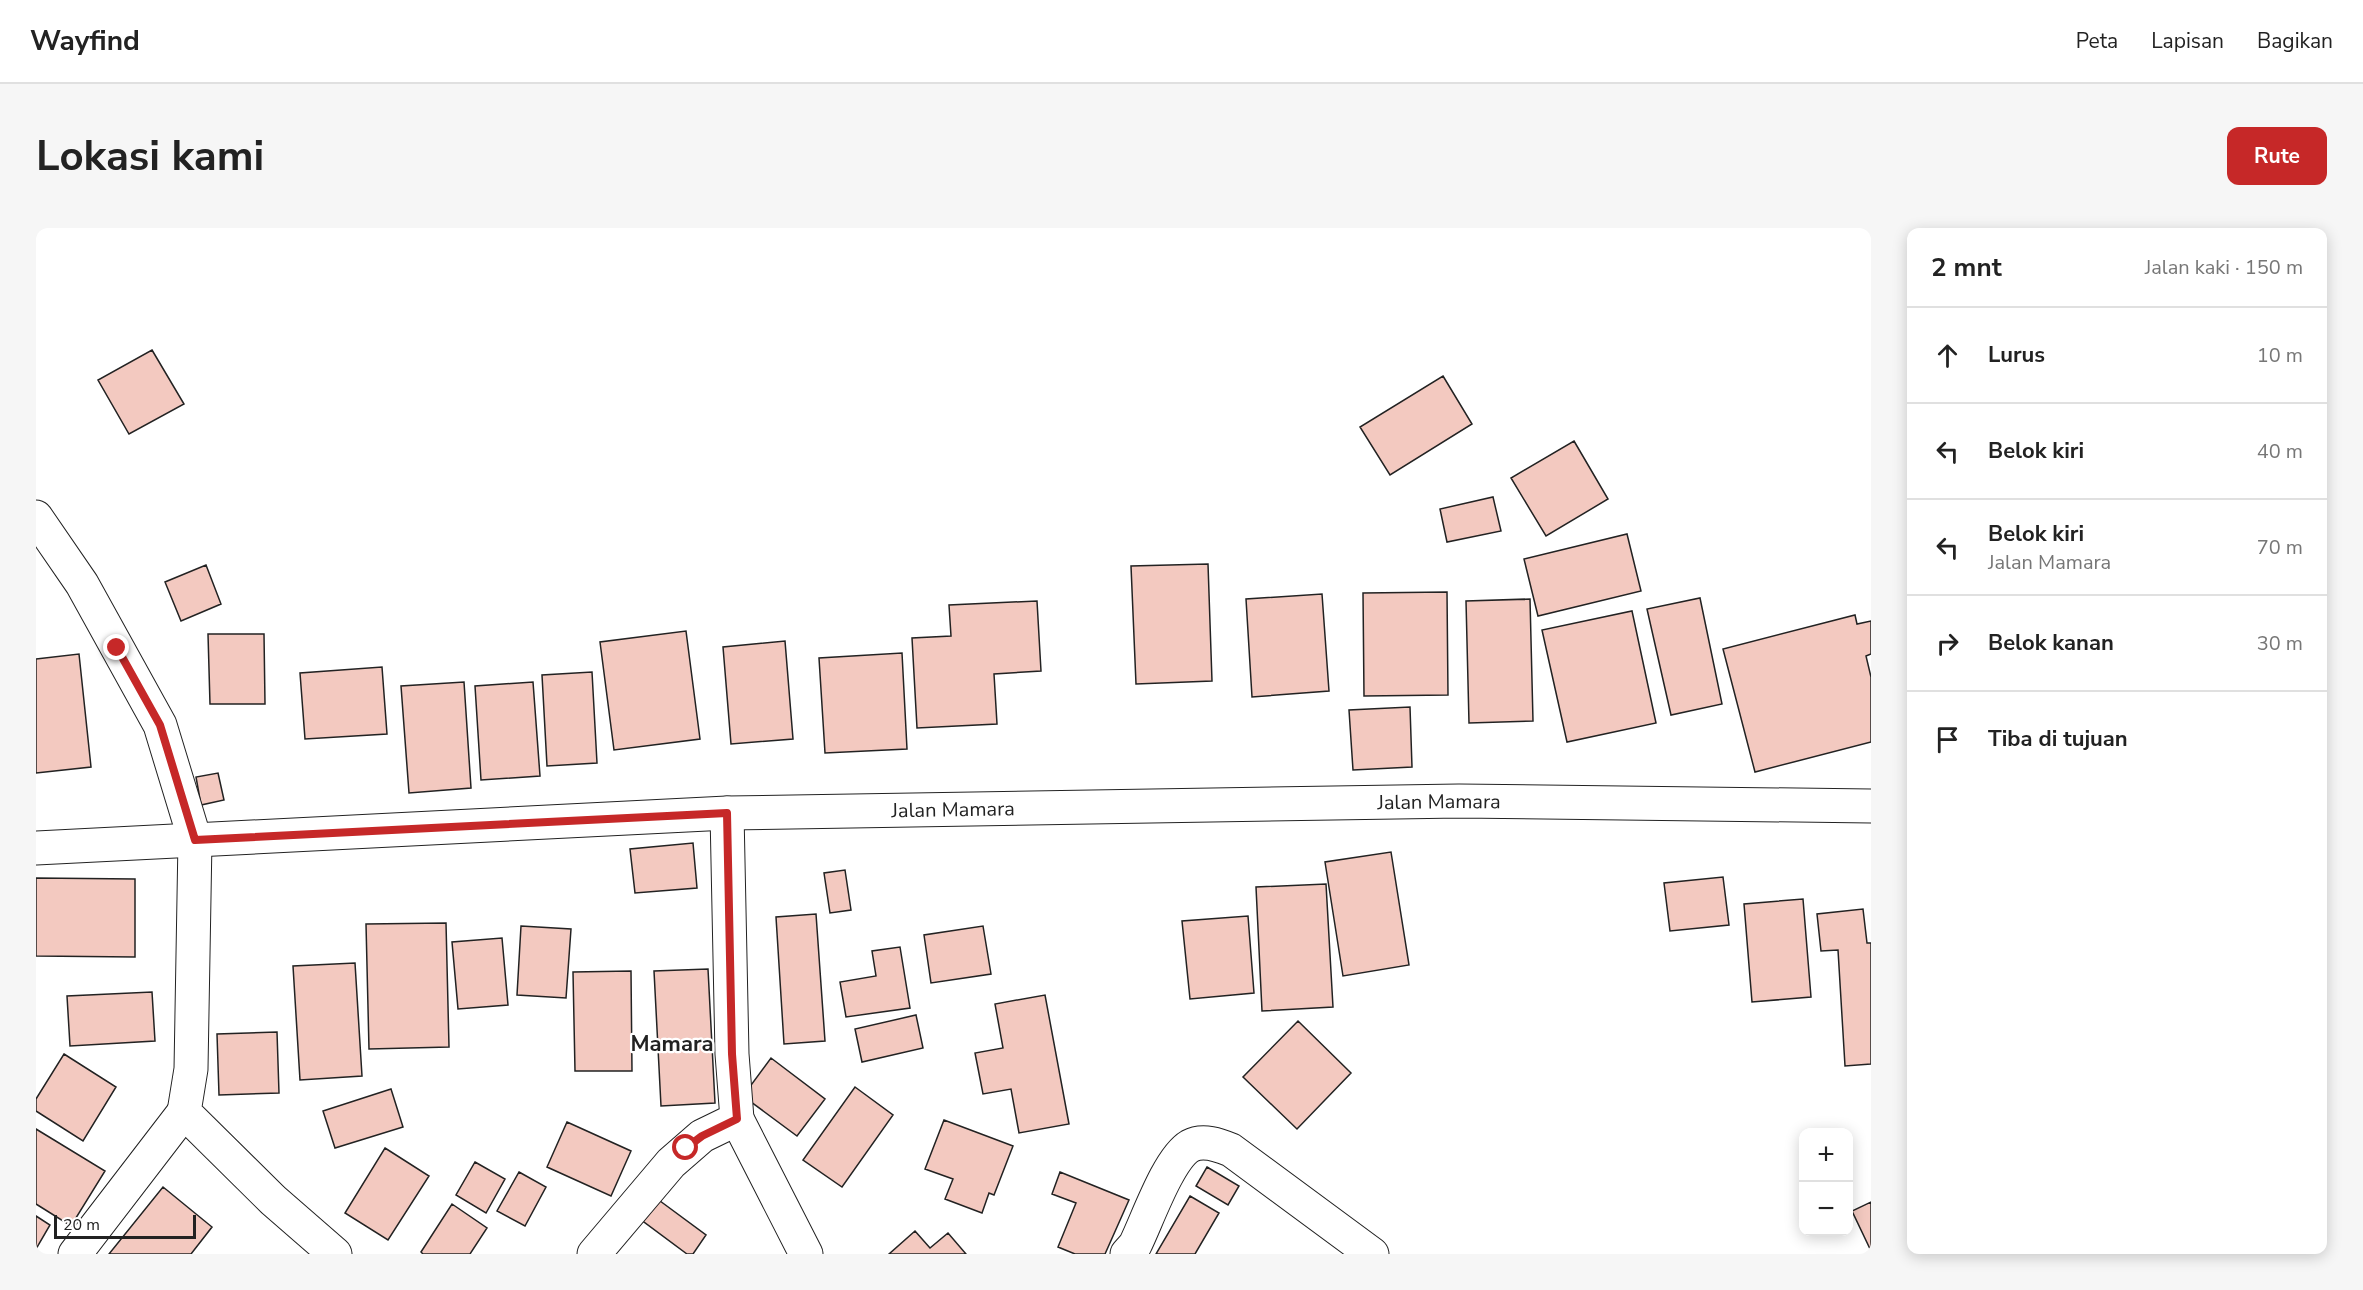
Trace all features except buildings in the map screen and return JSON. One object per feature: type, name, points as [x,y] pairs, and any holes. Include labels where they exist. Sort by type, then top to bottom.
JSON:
[{"type":"street","points":[[36,517],[82,584],[160,725],[195,840],[191,1069],[184,1112],[75,1254]]},
{"type":"street","name":"Jalan Mamara","points":[[36,849],[727,813],[1458,801],[1871,807]]},
{"type":"street","points":[[727,813],[732,1054],[737,1119],[806,1254]]},
{"type":"street","points":[[184,1112],[273,1200],[335,1254]]},
{"type":"street","points":[[594,1254],[671,1162],[702,1136],[737,1119]]},
{"type":"street","points":[[1127,1254],[1135,1245],[1167,1173],[1190,1146],[1213,1143],[1231,1150],[1371,1254]]},
{"type":"district","name":"Mamara","points":[[672,1044]]},
{"type":"route","points":[[117,648],[160,725],[195,840],[727,813],[732,1054],[737,1119],[702,1136],[686,1148]]}]
